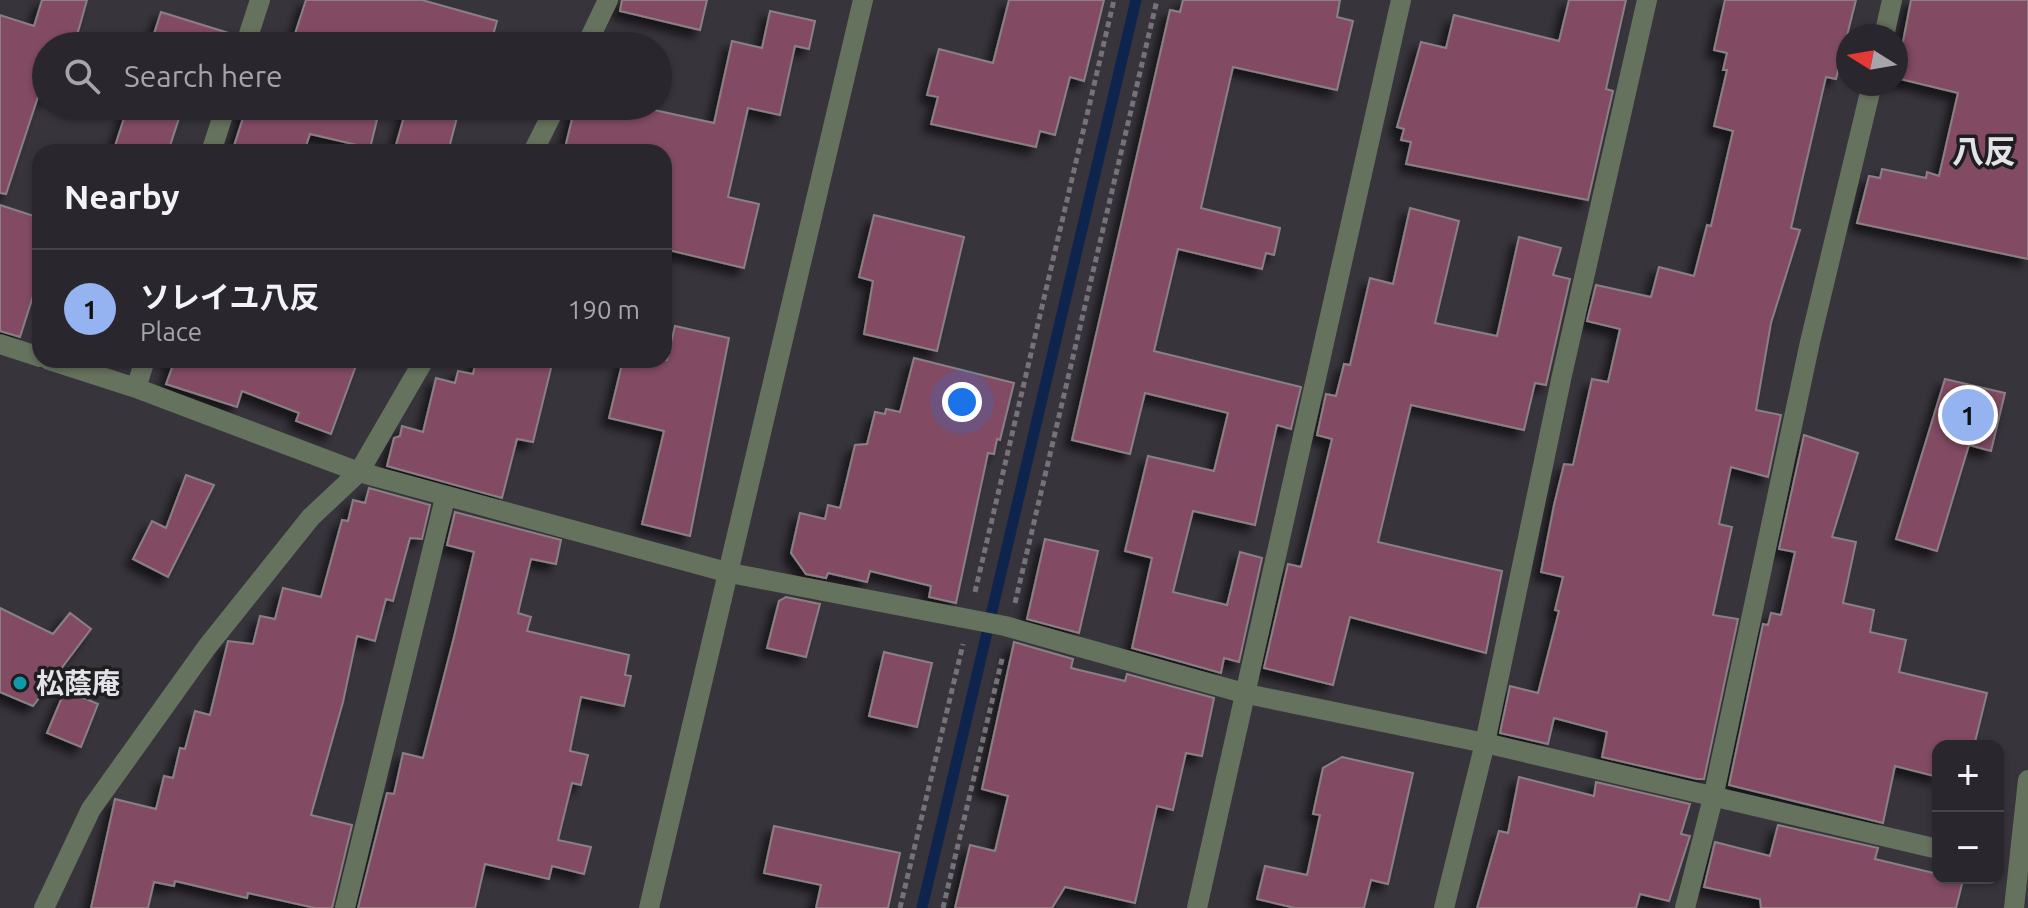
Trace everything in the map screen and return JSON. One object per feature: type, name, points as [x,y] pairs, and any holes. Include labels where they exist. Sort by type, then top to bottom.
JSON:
[{"type":"street","points":[[250,32],[260,0]]},
{"type":"street","points":[[593,32],[608,0]]},
{"type":"street","points":[[649,908],[863,0]]},
{"type":"street","points":[[1197,908],[1401,0]]},
{"type":"street","points":[[1444,908],[1485,743],[1562,375],[1647,0]]},
{"type":"street","points":[[1887,24],[1892,0]]},
{"type":"street","points":[[1685,908],[1713,798],[1810,342],[1869,96]]},
{"type":"street","points":[[214,144],[221,120]]},
{"type":"street","points":[[537,144],[549,120]]},
{"type":"street","points":[[0,344],[32,354]]},
{"type":"street","points":[[74,368],[136,388],[359,472],[445,498],[730,573],[1007,626],[1247,694],[1485,743],[1932,848]]},
{"type":"street","points":[[136,388],[142,368]]},
{"type":"street","points":[[44,908],[91,809],[207,647],[311,517],[359,472],[419,368]]},
{"type":"street","points":[[345,908],[445,498]]},
{"type":"street","points":[[2014,908],[2028,780]]},
{"type":"path","points":[[900,908],[971,619],[1114,0]]},
{"type":"path","points":[[943,908],[1157,0]]},
{"type":"building","points":[[42,0],[87,0],[78,32],[32,32],[32,115],[6,194],[0,193],[0,15],[34,26]]},
{"type":"building","points":[[306,0],[422,0],[497,21],[494,32],[296,32]]},
{"type":"building","points":[[622,0],[707,0],[700,30],[620,11]]},
{"type":"building","points":[[1009,0],[1104,0],[1084,81],[1070,77],[1055,135],[1040,131],[1036,147],[931,124],[938,97],[927,95],[939,49],[993,63]]},
{"type":"building","points":[[1183,0],[1340,0],[1337,17],[1353,21],[1337,90],[1233,67],[1201,208],[1280,228],[1274,255],[1266,253],[1262,269],[1178,249],[1154,351],[1301,387],[1291,429],[1277,425],[1255,525],[1193,511],[1173,592],[1227,605],[1240,552],[1262,558],[1239,662],[1224,658],[1221,673],[1132,648],[1152,558],[1125,551],[1148,456],[1214,471],[1228,413],[1145,393],[1130,454],[1072,440],[1170,10],[1180,12]]},
{"type":"building","points":[[1569,0],[1626,0],[1606,89],[1613,91],[1588,200],[1406,164],[1411,142],[1401,140],[1404,129],[1397,127],[1421,42],[1446,48],[1454,15],[1559,41]]},
{"type":"building","points":[[1725,0],[1856,0],[1850,24],[1836,24],[1836,79],[1826,77],[1791,228],[1800,230],[1771,323],[1756,410],[1781,415],[1768,477],[1731,467],[1719,524],[1732,527],[1713,615],[1738,619],[1704,779],[1697,779],[1602,757],[1607,732],[1554,718],[1548,744],[1500,733],[1510,686],[1538,693],[1559,611],[1555,610],[1563,577],[1541,572],[1554,505],[1564,464],[1573,465],[1592,379],[1608,382],[1620,329],[1587,321],[1596,285],[1651,297],[1659,267],[1694,276],[1707,225],[1711,226],[1733,131],[1714,126],[1727,70],[1723,70],[1727,53],[1714,50]]},
{"type":"building","points":[[1911,0],[2028,0],[2028,259],[1857,223],[1869,176],[1880,178],[1882,169],[1926,178],[1927,172],[1939,176],[1958,93],[1908,81],[1906,24]]},
{"type":"building","points":[[770,11],[815,21],[809,49],[795,46],[780,115],[748,108],[728,197],[759,204],[744,268],[672,251],[672,144],[566,144],[572,120],[672,120],[672,114],[714,123],[732,41],[762,48]]},
{"type":"building","points":[[161,12],[225,32],[155,32]]},
{"type":"building","points":[[123,120],[178,120],[171,144],[116,144]]},
{"type":"building","points":[[242,120],[377,120],[371,144],[353,144],[310,134],[307,144],[235,144]]},
{"type":"building","points":[[403,120],[456,120],[450,144],[396,144]]},
{"type":"building","points":[[0,205],[32,215],[32,299],[20,337],[0,331]]},
{"type":"building","points":[[1410,208],[1459,221],[1435,323],[1497,336],[1519,237],[1561,248],[1553,275],[1570,279],[1546,385],[1535,383],[1524,430],[1411,405],[1378,542],[1502,571],[1486,653],[1350,617],[1333,685],[1264,668],[1288,564],[1301,567],[1332,439],[1317,435],[1326,394],[1336,396],[1344,364],[1350,365],[1370,278],[1393,284]]},
{"type":"building","points":[[874,215],[964,237],[937,351],[864,334],[873,281],[859,277]]},
{"type":"building","points":[[675,326],[729,338],[690,536],[642,524],[664,431],[609,418],[621,368],[672,368]]},
{"type":"building","points":[[914,358],[1014,383],[1000,440],[997,439],[994,454],[988,453],[956,603],[929,597],[931,586],[870,571],[867,582],[828,573],[826,578],[806,574],[791,553],[800,513],[825,519],[828,505],[840,508],[855,445],[867,444],[875,412],[885,414],[886,409],[900,412]]},
{"type":"building","points":[[172,368],[355,368],[331,434],[296,421],[299,413],[242,391],[237,407],[166,384]]},
{"type":"building","points":[[474,368],[551,368],[533,442],[517,439],[502,498],[387,466],[394,438],[400,436],[402,426],[423,432],[436,378],[455,383],[458,371],[473,374]]},
{"type":"building","points":[[1945,379],[2005,393],[1991,451],[1969,445],[1937,551],[1896,539]]},
{"type":"building","points":[[1804,435],[1858,453],[1832,537],[1856,542],[1843,603],[1874,610],[1870,632],[1906,640],[1899,672],[1987,693],[1975,740],[1932,740],[1932,775],[1895,766],[1883,823],[1729,785],[1763,624],[1768,625],[1771,613],[1781,615],[1795,552],[1779,549]]},
{"type":"building","points":[[186,475],[214,485],[168,577],[133,559],[152,521],[166,528]]},
{"type":"building","points":[[369,488],[430,505],[422,539],[410,538],[393,601],[386,599],[375,641],[357,636],[343,702],[311,815],[352,825],[332,908],[315,908],[248,893],[247,898],[175,881],[174,886],[154,882],[148,908],[91,908],[115,799],[156,809],[164,776],[173,778],[180,748],[185,749],[195,711],[210,715],[228,641],[253,644],[260,616],[275,619],[283,588],[321,597],[342,520],[348,521],[353,500],[365,503]]},
{"type":"building","points":[[455,512],[561,540],[556,564],[531,559],[518,613],[531,617],[527,631],[629,655],[625,675],[631,676],[624,706],[581,697],[570,751],[588,755],[581,785],[572,783],[558,840],[591,847],[584,874],[552,866],[549,879],[485,864],[475,908],[358,908],[387,793],[394,794],[403,753],[423,758],[454,637],[474,552],[447,545]]},
{"type":"building","points":[[1045,539],[1098,551],[1079,633],[1027,619]]},
{"type":"building","points":[[786,597],[820,604],[806,657],[767,648],[779,601]]},
{"type":"building","points":[[0,608],[53,634],[70,613],[91,629],[33,706],[0,692]]},
{"type":"building","points":[[1014,642],[1073,659],[1071,668],[1125,681],[1127,674],[1214,698],[1202,756],[1186,753],[1173,810],[1157,806],[1135,903],[1065,887],[1052,908],[955,908],[970,845],[995,851],[1008,796],[982,789]]},
{"type":"building","points":[[884,652],[932,663],[917,727],[869,716]]},
{"type":"building","points":[[65,690],[98,704],[81,747],[47,733]]},
{"type":"building","points":[[1342,757],[1413,773],[1388,884],[1371,880],[1364,908],[1295,908],[1257,899],[1265,866],[1307,875],[1320,815],[1313,814],[1323,768]]},
{"type":"building","points":[[1519,777],[1594,796],[1596,782],[1690,804],[1681,834],[1690,836],[1669,901],[1640,894],[1636,908],[1477,908],[1499,831],[1508,833]]},
{"type":"building","points":[[1778,825],[1878,848],[1875,859],[1932,873],[1932,884],[1962,884],[1956,908],[1761,908],[1760,899],[1704,887],[1715,842],[1770,856]]},
{"type":"building","points":[[774,826],[900,853],[888,908],[816,908],[821,885],[764,873]]},
{"type":"waterway","points":[[922,908],[1136,0]]},
{"type":"place","name":"ソレイユ八反","points":[[1968,415]]},
{"type":"place","name":"松蔭庵","points":[[20,683]]},
{"type":"district","name":"八反","points":[[1984,152]]}]
